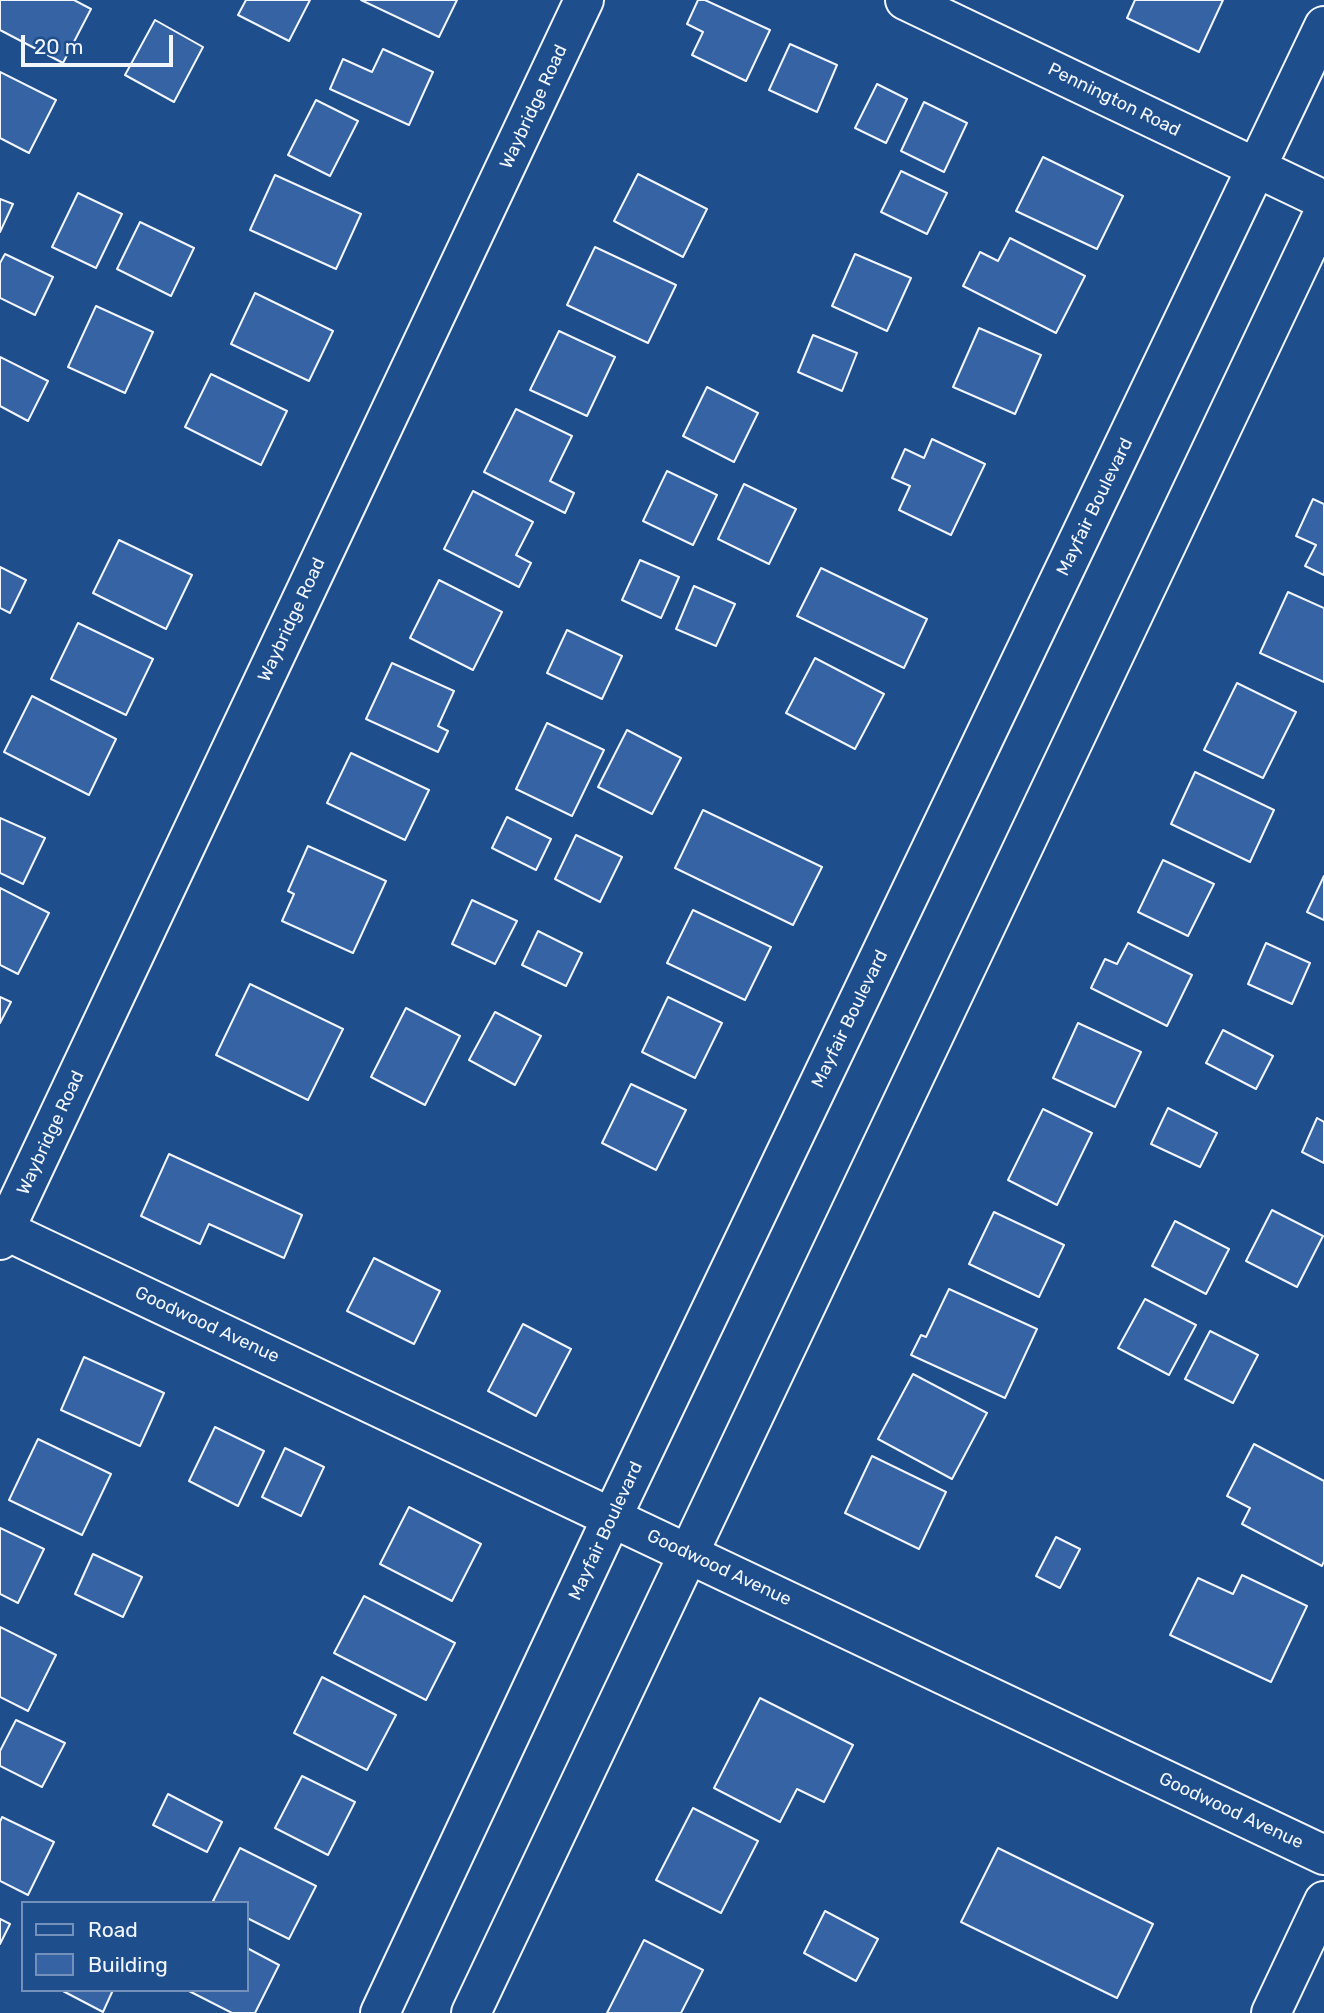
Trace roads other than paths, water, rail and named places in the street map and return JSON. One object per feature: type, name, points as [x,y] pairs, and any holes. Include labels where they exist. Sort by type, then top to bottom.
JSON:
[{"type":"street","name":"Waybridge Road","points":[[2,1233],[584,0]]},
{"type":"street","name":"Pennington Road","points":[[905,0],[1324,200]]},
{"type":"street","name":"Mayfair Boulevard","points":[[380,2013],[612,1517],[1324,26]]},
{"type":"street","points":[[471,2013],[1324,212]]},
{"type":"street","name":"Goodwood Avenue","points":[[2,1233],[612,1517],[1324,1855]]},
{"type":"street","points":[[1271,2013],[1324,1901]]}]
